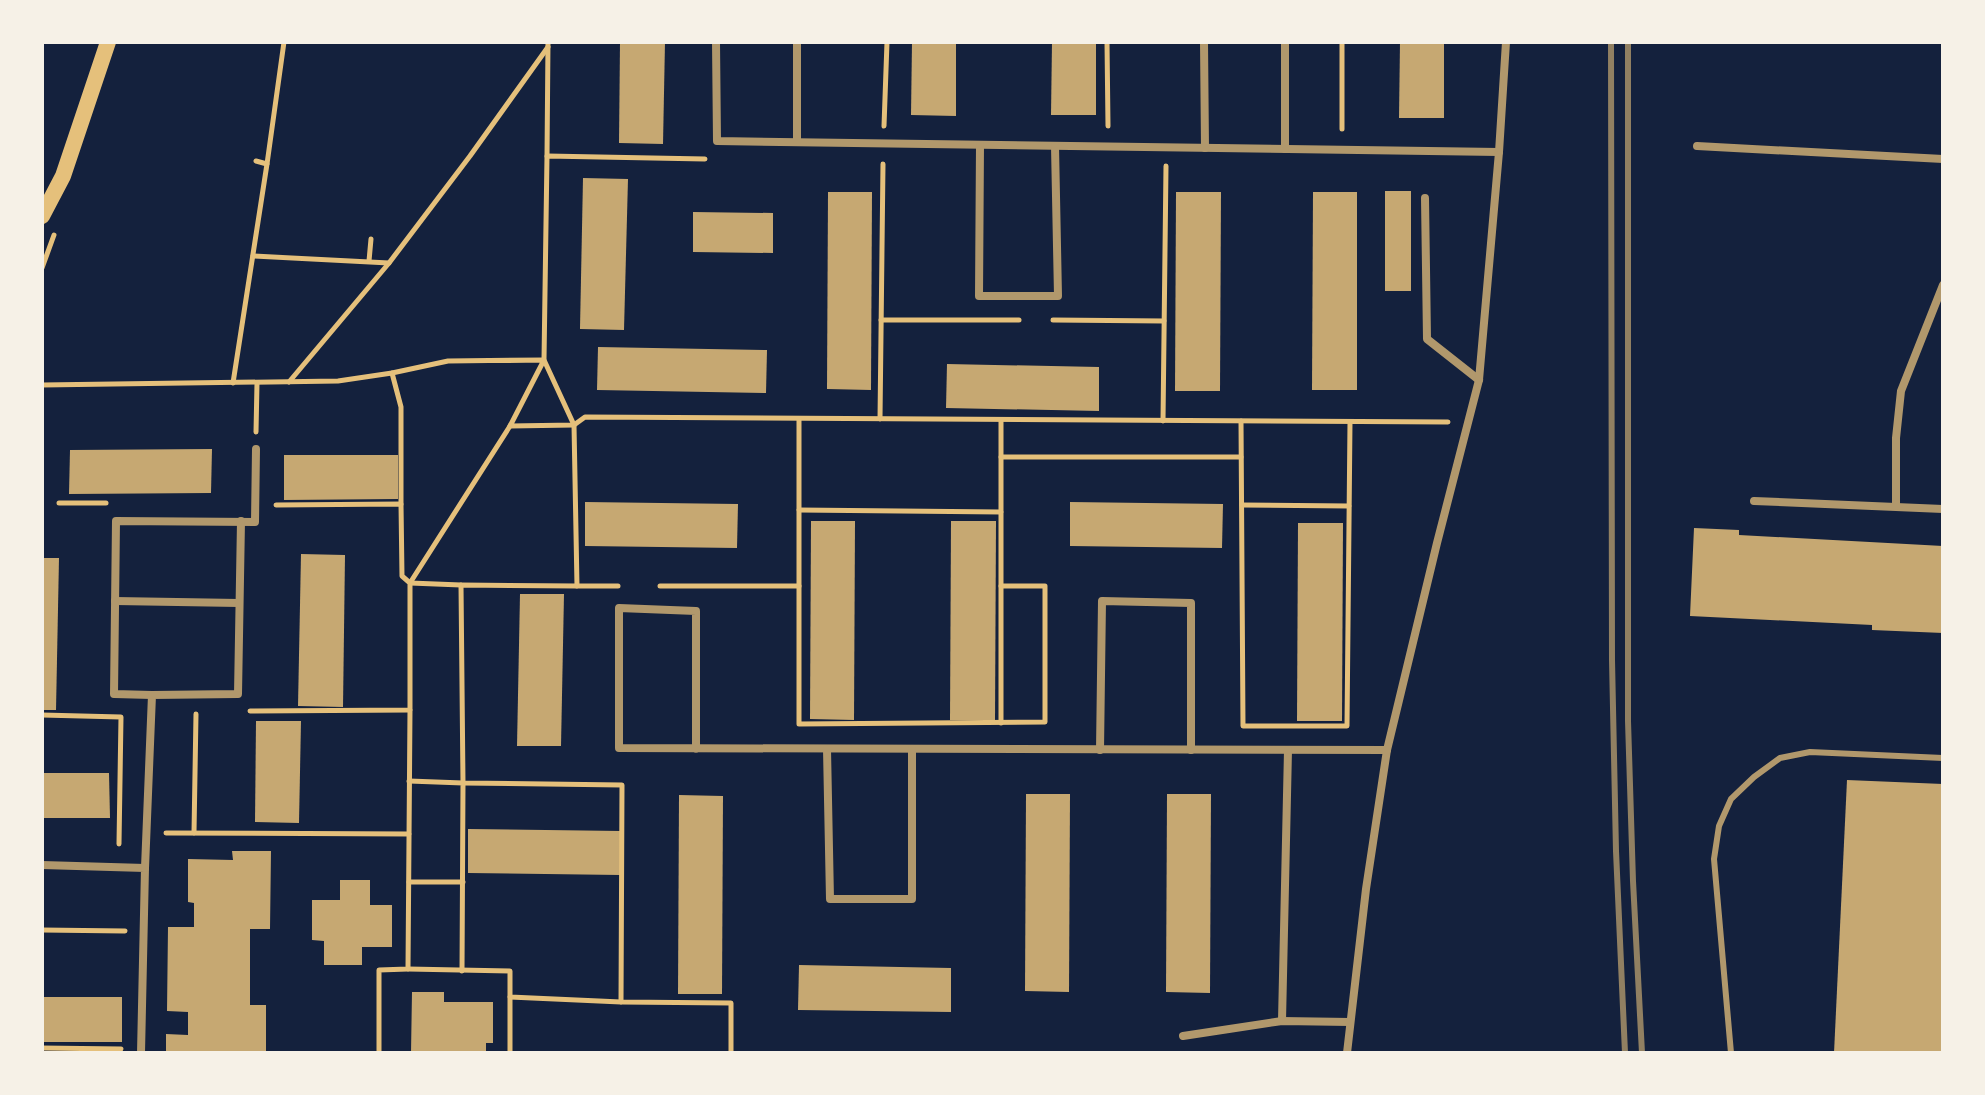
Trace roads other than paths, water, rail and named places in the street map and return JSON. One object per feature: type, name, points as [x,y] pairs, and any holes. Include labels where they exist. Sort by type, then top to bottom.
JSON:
[{"type":"main road","points":[[42,216],[63,176],[108,42]]},
{"type":"street","points":[[716,42],[717,141],[1499,152]]},
{"type":"street","points":[[797,42],[797,142]]},
{"type":"street","points":[[1204,42],[1205,148]]},
{"type":"street","points":[[1285,42],[1285,149]]},
{"type":"street","points":[[1347,1053],[1366,889],[1387,750],[1479,380],[1506,42]]},
{"type":"street","points":[[980,145],[979,296],[1058,296],[1055,146]]},
{"type":"street","points":[[1697,146],[1943,159]]},
{"type":"street","points":[[1425,198],[1427,339],[1479,380]]},
{"type":"street","points":[[1896,506],[1896,438],[1901,391],[1943,285]]},
{"type":"street","points":[[241,521],[238,694],[114,694],[116,521],[241,521],[255,522],[256,449]]},
{"type":"street","points":[[1754,501],[1943,509]]},
{"type":"street","points":[[115,601],[239,603]]},
{"type":"street","points":[[1100,750],[1102,601],[1191,603],[1191,750]]},
{"type":"street","points":[[696,749],[696,611],[619,608],[619,748],[696,749],[1387,750]]},
{"type":"street","points":[[141,1053],[152,695]]},
{"type":"street","points":[[827,749],[830,899],[912,899],[912,749]]},
{"type":"street","points":[[1282,1021],[1288,750]]},
{"type":"street","points":[[42,865],[145,868]]},
{"type":"street","points":[[1183,1036],[1282,1021],[1350,1022]]},
{"type":"lane","points":[[1731,1053],[1714,859],[1719,826],[1731,799],[1780,758],[1810,752],[1943,758]]},
{"type":"railway","points":[[1611,42],[1612,660],[1625,1053]]},
{"type":"railway","points":[[1628,42],[1628,721],[1642,1053]]}]
